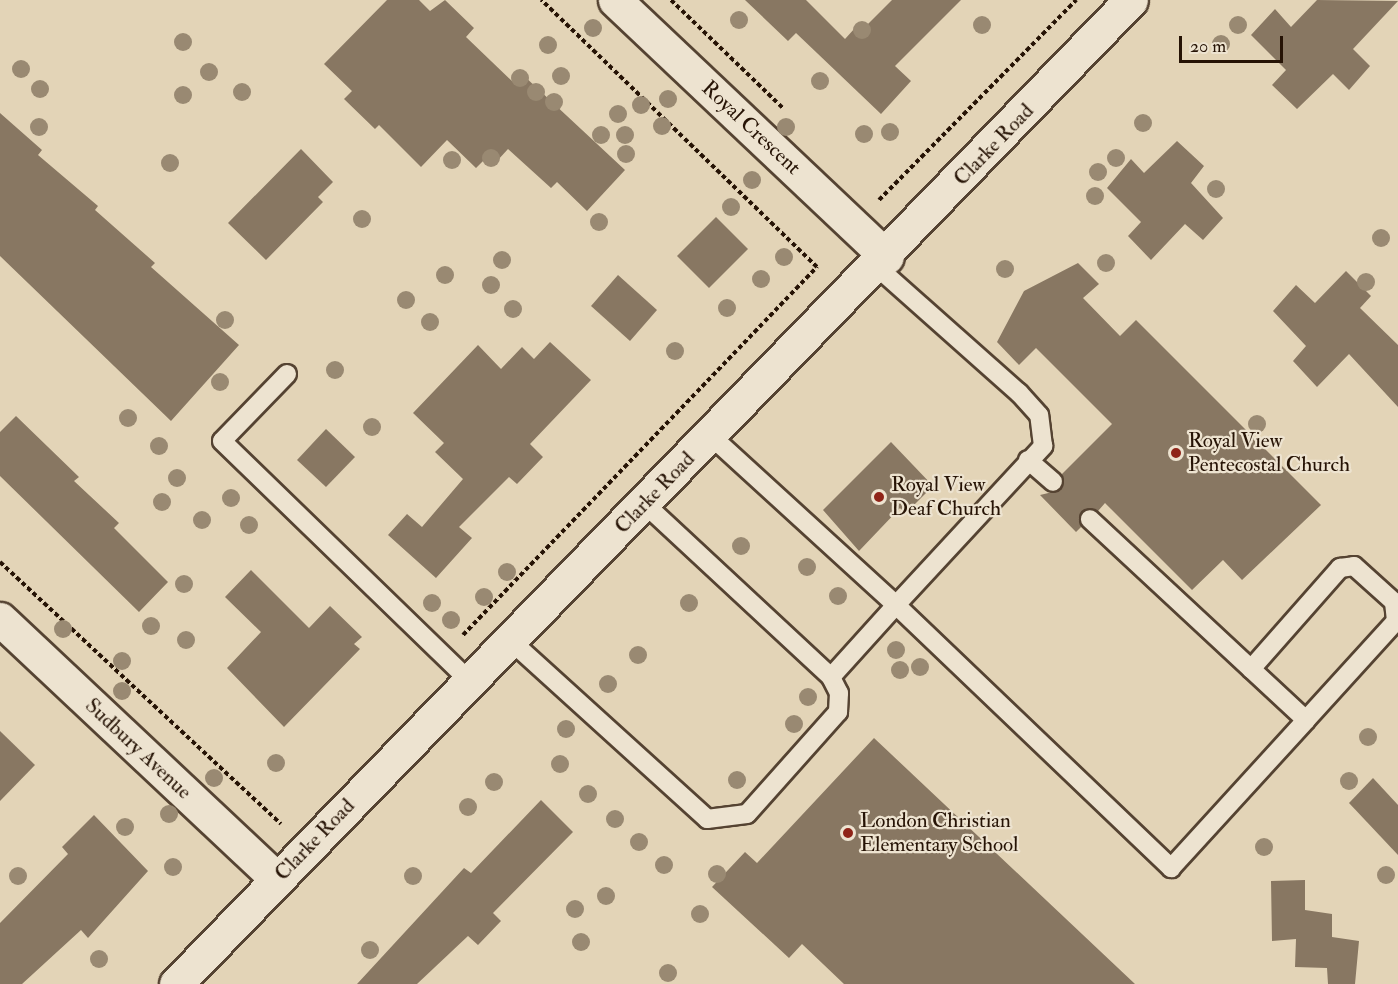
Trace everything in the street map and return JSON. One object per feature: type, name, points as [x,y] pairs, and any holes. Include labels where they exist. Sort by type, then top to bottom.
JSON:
[{"type":"main road","name":"Royal Crescent","points":[[615,0],[882,262]]},
{"type":"main road","name":"Clarke Road","points":[[176,984],[882,262],[1131,0]]},
{"type":"main road","name":"Sudbury Avenue","points":[[0,619],[277,879]]},
{"type":"lane","points":[[831,677],[1042,446],[1039,415],[882,262]]},
{"type":"lane","points":[[287,374],[222,441],[470,681]]},
{"type":"lane","points":[[711,436],[896,605],[1171,868],[1396,621],[1394,602],[1354,566],[1340,568],[1251,669]]},
{"type":"lane","points":[[1028,460],[1053,482]]},
{"type":"lane","points":[[511,641],[707,819],[747,814],[838,712],[839,693],[831,677],[645,504]]},
{"type":"lane","points":[[1090,519],[1306,720]]},
{"type":"path","points":[[444,655],[817,267],[541,0]]},
{"type":"path","points":[[671,0],[789,113]]},
{"type":"path","points":[[872,194],[881,202],[1076,0]]},
{"type":"path","points":[[0,562],[279,826],[287,818]]},
{"type":"building","points":[[387,0],[419,0],[430,11],[445,0],[474,28],[466,37],[515,84],[523,75],[625,170],[587,211],[557,182],[551,188],[508,149],[497,161],[490,154],[476,168],[447,140],[421,167],[379,125],[375,129],[344,99],[352,91],[324,64]]},
{"type":"building","points":[[745,0],[806,0],[845,39],[855,28],[860,32],[892,0],[961,0],[895,66],[911,81],[881,114],[796,33],[788,41]]},
{"type":"building","points":[[1317,0],[1398,1],[1353,49],[1370,66],[1349,90],[1333,74],[1297,109],[1272,85],[1286,70],[1251,35],[1275,9],[1291,27]]},
{"type":"building","points":[[0,113],[42,150],[38,155],[98,206],[95,210],[155,263],[151,267],[239,345],[171,421],[0,256]]},
{"type":"building","points":[[1177,141],[1204,166],[1191,183],[1223,218],[1203,240],[1185,224],[1151,260],[1128,236],[1141,222],[1107,188],[1131,159],[1144,173]]},
{"type":"building","points":[[301,149],[333,182],[318,197],[323,202],[266,260],[228,223]]},
{"type":"building","points":[[716,217],[748,249],[709,288],[677,256]]},
{"type":"building","name":"Royal View Pentecostal Church","points":[[1078,263],[1099,284],[1083,298],[1120,336],[1136,320],[1321,505],[1242,580],[1223,560],[1192,590],[1105,503],[1098,511],[1082,511],[1082,526],[1076,532],[1040,495],[1061,490],[1061,475],[1112,424],[1036,348],[1019,365],[997,342],[1024,291]]},
{"type":"building","points":[[1346,271],[1371,296],[1360,308],[1398,345],[1398,407],[1349,354],[1317,387],[1293,361],[1306,346],[1273,311],[1296,285],[1315,303]]},
{"type":"building","points":[[618,275],[657,310],[630,341],[591,306]]},
{"type":"building","points":[[550,342],[591,380],[530,444],[543,457],[517,484],[509,477],[459,527],[472,538],[436,578],[388,535],[407,514],[422,527],[463,479],[435,452],[444,443],[413,413],[478,345],[501,369],[522,347],[534,359]]},
{"type":"building","points":[[16,416],[79,477],[74,481],[119,523],[114,528],[168,582],[139,612],[0,476],[0,432]]},
{"type":"building","points":[[326,429],[355,457],[326,487],[297,460]]},
{"type":"building","name":"Royal View Deaf Church","points":[[891,442],[933,486],[905,514],[900,508],[859,551],[823,510]]},
{"type":"building","points":[[251,570],[309,628],[330,606],[362,637],[354,644],[360,649],[284,727],[227,668],[261,632],[225,597]]},
{"type":"building","points":[[0,731],[35,765],[0,801]]},
{"type":"building","points":[[874,738],[1135,984],[844,984],[802,944],[789,958],[712,887],[745,852],[757,863]]},
{"type":"building","points":[[1373,778],[1398,805],[1398,855],[1349,803]]},
{"type":"building","points":[[541,800],[573,832],[493,913],[501,921],[478,945],[468,936],[417,984],[357,984],[464,868],[471,873]]},
{"type":"building","points":[[94,815],[148,871],[88,938],[81,930],[22,984],[0,984],[0,923],[68,854],[62,847]]},
{"type":"building","points":[[1305,880],[1305,910],[1332,914],[1332,937],[1359,941],[1355,984],[1328,984],[1327,968],[1295,967],[1296,939],[1272,941],[1271,881]]},
{"type":"place","name":"Royal View Pentecostal Church","points":[[1176,453]]},
{"type":"place","name":"Royal View Deaf Church","points":[[879,497]]},
{"type":"place","name":"London Christian Elementary School","points":[[848,833]]}]
